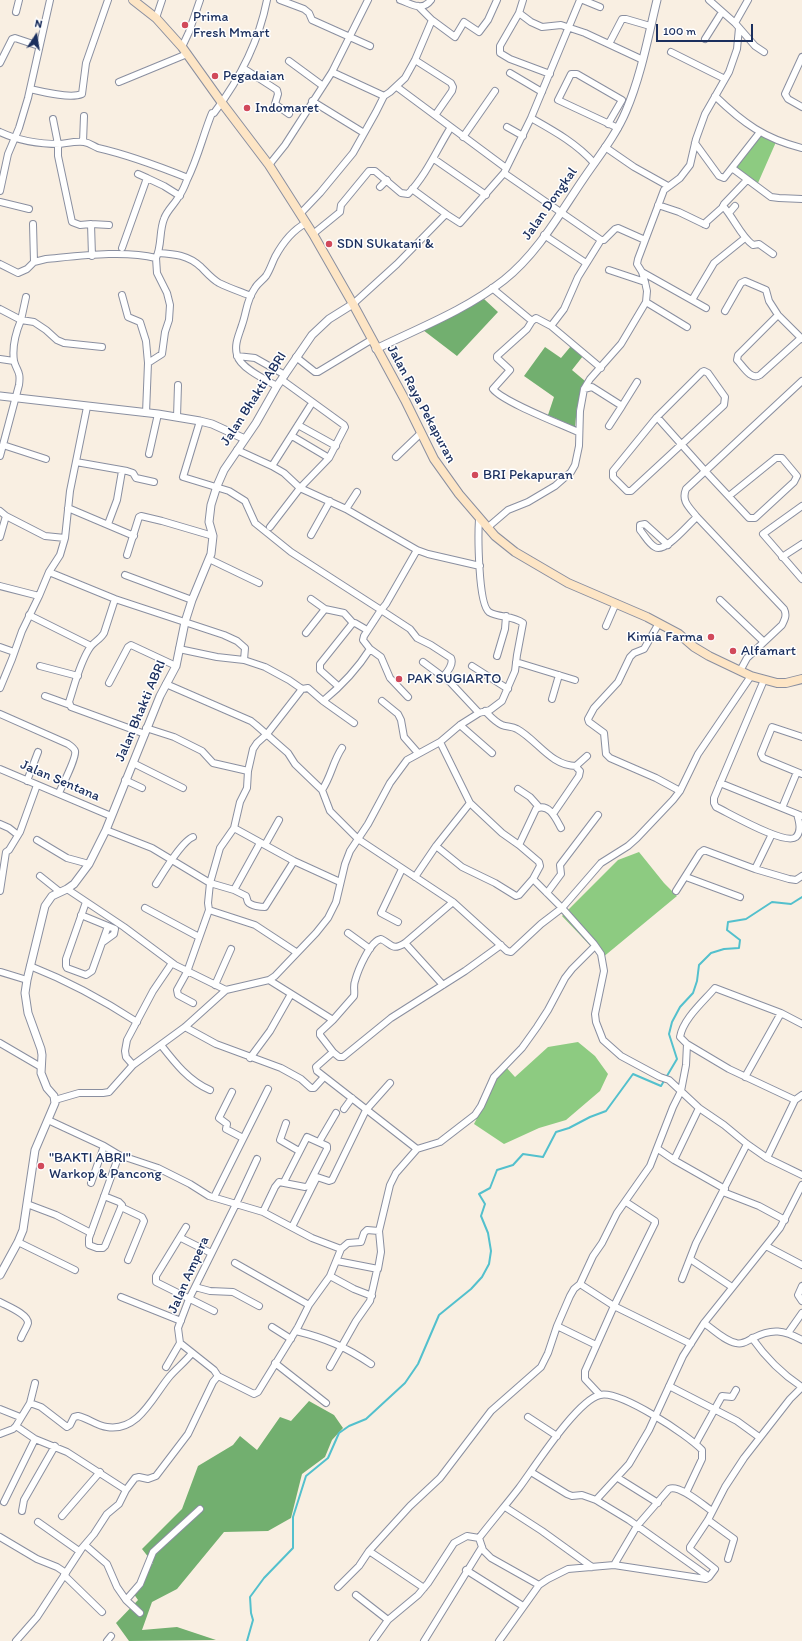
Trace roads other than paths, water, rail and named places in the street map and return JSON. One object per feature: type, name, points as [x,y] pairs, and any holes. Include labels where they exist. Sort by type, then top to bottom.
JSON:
[{"type":"main road","name":"Jalan Raya Pekapuran","points":[[133,0],[156,18],[184,50],[269,165],[313,234],[353,304],[434,460],[444,475],[487,528],[515,552],[568,583],[659,623],[710,656],[740,671],[764,680],[786,683],[802,679]]},
{"type":"street","points":[[16,12],[19,0]]},
{"type":"street","points":[[0,191],[3,160],[19,128],[30,89],[50,0]]},
{"type":"street","points":[[30,89],[60,94],[82,94],[86,63],[108,0]]},
{"type":"street","points":[[156,18],[162,0]]},
{"type":"street","points":[[119,82],[184,50],[200,0]]},
{"type":"street","points":[[148,363],[162,354],[165,332],[169,320],[170,305],[167,293],[157,273],[157,256],[161,230],[165,217],[180,196],[198,156],[205,130],[212,114],[222,103],[243,68],[256,39],[267,0]]},
{"type":"street","points":[[280,0],[304,9],[309,13],[312,20],[370,46]]},
{"type":"street","points":[[269,165],[285,145],[332,72],[348,37],[368,0]]},
{"type":"street","points":[[400,0],[418,6],[425,6],[431,0]]},
{"type":"street","points":[[418,6],[432,20],[455,37],[464,22],[480,32],[488,20],[497,0]]},
{"type":"street","points":[[523,0],[519,13],[500,47],[500,53],[510,59],[550,74]]},
{"type":"street","points":[[412,189],[460,223],[486,195],[505,170],[523,136],[568,28],[582,0],[600,7]]},
{"type":"street","name":"Jalan Dongkal","points":[[376,349],[449,314],[492,288],[510,275],[523,262],[544,235],[618,128],[631,97],[643,60],[657,0]]},
{"type":"street","points":[[709,0],[737,26],[755,46],[764,52]]},
{"type":"street","points":[[487,528],[508,510],[528,502],[555,486],[571,472],[578,457],[578,432],[581,398],[584,389],[590,379],[621,344],[646,302],[645,282],[637,261],[644,240],[664,190],[687,171],[690,165],[704,114],[729,72],[737,49],[737,26],[748,0]]},
{"type":"street","points":[[705,39],[722,12]]},
{"type":"street","points":[[519,13],[531,22],[542,27],[557,25],[585,33],[643,60]]},
{"type":"street","points":[[609,44],[622,19],[626,18],[650,26]]},
{"type":"street","points":[[300,214],[345,164],[384,96],[397,87],[405,78],[416,60],[432,20]]},
{"type":"street","points":[[0,63],[12,39],[15,38],[39,46]]},
{"type":"street","points":[[671,52],[725,79]]},
{"type":"street","points":[[802,57],[785,94],[788,99],[802,107]]},
{"type":"street","points":[[416,60],[451,83],[453,87],[452,91],[436,114]]},
{"type":"street","points":[[289,61],[323,86]]},
{"type":"street","points":[[243,68],[277,90],[278,94],[275,104],[289,114]]},
{"type":"street","points":[[332,72],[384,96]]},
{"type":"street","points":[[510,73],[542,92]]},
{"type":"street","points":[[608,124],[622,100],[576,74],[571,74],[558,100],[608,124],[618,128]]},
{"type":"street","points":[[397,87],[436,114],[463,137],[560,212],[601,240]]},
{"type":"street","points":[[463,137],[495,91]]},
{"type":"street","points":[[715,96],[737,117],[760,132],[777,141],[802,148]]},
{"type":"street","points":[[312,101],[364,133]]},
{"type":"street","points":[[83,142],[84,116]]},
{"type":"street","points":[[531,118],[570,141],[583,151],[594,163]]},
{"type":"street","points":[[53,119],[58,144],[58,156],[72,222],[80,225],[109,225]]},
{"type":"street","points":[[313,234],[340,212],[341,205],[369,172],[375,171],[404,194],[408,194],[434,159],[451,127]]},
{"type":"street","points":[[507,127],[523,136]]},
{"type":"street","points":[[0,132],[13,138],[28,142],[58,144],[83,142],[92,144],[97,147],[114,150],[188,178]]},
{"type":"street","points":[[695,143],[722,178],[724,178],[760,132]]},
{"type":"street","points":[[605,147],[634,167],[668,186]]},
{"type":"street","points":[[434,159],[486,195]]},
{"type":"street","points":[[732,168],[771,197],[802,199]]},
{"type":"street","points":[[138,174],[164,186],[180,196]]},
{"type":"street","points":[[122,248],[147,178]]},
{"type":"street","points":[[380,187],[387,180]]},
{"type":"street","points":[[658,205],[679,212],[705,225],[747,180]]},
{"type":"street","points":[[0,202],[29,209]]},
{"type":"street","points":[[723,206],[729,212],[745,238],[753,245],[759,244],[773,254]]},
{"type":"street","points":[[729,212],[735,206]]},
{"type":"street","name":"Jalan Bhakti ABRI","points":[[55,1100],[43,1081],[40,1067],[42,1055],[41,1049],[25,1003],[27,980],[45,906],[52,896],[63,891],[80,878],[89,864],[106,830],[125,780],[166,684],[176,666],[185,622],[213,545],[210,511],[217,486],[237,450],[296,357],[320,327],[337,313],[353,304],[405,257],[446,214]]},
{"type":"street","points":[[281,381],[246,368],[237,356],[237,339],[243,324],[246,306],[255,288],[265,278],[276,256],[290,236],[298,227],[306,223]]},
{"type":"street","points":[[33,224],[34,262]]},
{"type":"street","points":[[91,224],[92,256]]},
{"type":"street","points":[[551,326],[564,309],[578,276],[601,240],[604,240],[618,228],[644,240]]},
{"type":"street","points":[[544,235],[586,263]]},
{"type":"street","points":[[692,300],[714,263],[745,238]]},
{"type":"street","points":[[0,264],[18,273],[27,269],[34,262],[46,259],[140,254],[157,256],[178,254],[194,262],[208,276],[219,283],[251,296]]},
{"type":"street","points":[[609,270],[645,282]]},
{"type":"street","points":[[642,272],[706,308]]},
{"type":"street","points":[[725,312],[741,283],[745,282],[766,290],[770,305],[778,315],[802,338],[757,377],[752,376],[737,360],[738,355],[778,315]]},
{"type":"street","points":[[492,288],[532,321]]},
{"type":"street","points":[[122,295],[128,317],[140,322],[146,341],[148,363],[146,413]]},
{"type":"street","points":[[0,456],[16,398],[20,377],[14,361],[15,340],[26,297]]},
{"type":"street","points":[[646,302],[687,327]]},
{"type":"street","points":[[0,309],[21,320],[34,322],[57,340],[64,343],[102,347]]},
{"type":"street","points":[[578,432],[511,401],[494,390],[510,370],[497,358],[527,329],[532,321],[537,318],[551,326],[601,368]]},
{"type":"street","points":[[296,357],[315,372],[318,372],[371,340]]},
{"type":"street","points":[[237,356],[255,358],[281,381],[344,425],[345,430],[329,458],[300,488],[270,527]]},
{"type":"street","points":[[0,359],[14,361]]},
{"type":"street","points":[[702,372],[708,373],[725,397],[724,405],[631,491],[627,491],[613,477],[613,471],[657,417],[702,372]]},
{"type":"street","points":[[740,671],[747,658],[782,625],[785,620],[786,613],[784,609],[697,517],[684,501],[684,494],[686,489],[802,381]]},
{"type":"street","points":[[609,426],[637,382]]},
{"type":"street","points":[[177,417],[178,385]]},
{"type":"street","points":[[584,389],[592,387],[622,406]]},
{"type":"street","points":[[0,396],[158,414],[200,421],[245,439]]},
{"type":"street","points":[[272,466],[312,402]]},
{"type":"street","points":[[0,688],[29,615],[49,572],[60,555],[65,538],[70,491],[87,407]]},
{"type":"street","points":[[150,454],[158,414]]},
{"type":"street","points":[[657,417],[706,472],[750,518],[753,519],[794,482],[797,476],[782,458],[776,458],[729,496]]},
{"type":"street","points":[[200,421],[183,477],[217,486],[229,491],[245,501],[256,523],[291,552],[410,629],[417,638],[451,658],[452,664],[443,677]]},
{"type":"street","points":[[298,425],[336,446]]},
{"type":"street","points":[[396,457],[421,433]]},
{"type":"street","points":[[292,436],[329,458]]},
{"type":"street","points":[[3,446],[46,459]]},
{"type":"street","points":[[237,450],[272,466],[284,473],[300,488],[330,501],[417,550],[480,566]]},
{"type":"street","points":[[76,462],[122,471],[133,474],[136,478],[154,482]]},
{"type":"street","points":[[108,524],[117,500],[122,471]]},
{"type":"street","points":[[346,510],[357,492]]},
{"type":"street","points":[[311,535],[330,501]]},
{"type":"street","points":[[802,506],[763,534],[802,579]]},
{"type":"street","points":[[68,508],[134,536]]},
{"type":"street","points":[[0,511],[6,516],[45,536],[65,538]]},
{"type":"street","points":[[0,537],[6,516]]},
{"type":"street","points":[[127,555],[139,517],[141,516],[213,536]]},
{"type":"street","points":[[668,546],[645,524],[640,525],[640,530],[655,547],[662,549],[668,546],[697,517]]},
{"type":"street","points":[[0,1275],[23,1230],[35,1150],[55,1100],[79,1093],[109,1092],[133,1065],[185,1027],[226,990],[269,980],[316,933],[328,918],[336,902],[345,864],[395,775],[407,760],[440,742],[460,725],[482,712],[490,710],[502,701],[515,671],[523,623],[515,618],[488,611],[484,606],[481,592],[478,530],[479,519]]},
{"type":"street","points":[[782,557],[802,544]]},
{"type":"street","points":[[408,697],[390,678],[381,657],[370,649],[363,640],[367,630],[386,604],[417,550]]},
{"type":"street","points":[[209,559],[259,583]]},
{"type":"street","points":[[49,572],[115,599],[224,635],[237,641],[243,646],[246,650],[244,660]]},
{"type":"street","points":[[125,575],[192,600]]},
{"type":"street","points":[[0,586],[39,596]]},
{"type":"street","points":[[70,705],[69,702],[86,655],[91,646],[102,638],[115,599]]},
{"type":"street","points":[[311,599],[325,609],[344,613],[353,623],[367,630]]},
{"type":"street","points":[[720,600],[764,642]]},
{"type":"street","points":[[606,626],[616,603]]},
{"type":"street","points":[[306,633],[325,609]]},
{"type":"street","points":[[29,615],[91,646]]},
{"type":"street","points":[[497,656],[505,629],[506,616]]},
{"type":"street","points":[[338,686],[320,670],[320,664],[353,623]]},
{"type":"street","points":[[659,623],[644,649],[634,653],[630,657],[618,682],[594,708],[588,719],[589,722],[604,733],[606,754],[610,758],[656,778],[680,791]]},
{"type":"street","points":[[109,683],[128,647],[131,645],[176,666]]},
{"type":"street","points":[[0,647],[14,652]]},
{"type":"street","points":[[179,649],[217,657],[244,660],[265,667],[302,689]]},
{"type":"street","points":[[323,701],[363,659],[370,649]]},
{"type":"street","points":[[422,662],[450,682],[482,712],[499,723],[513,727],[524,733],[554,759],[568,766],[576,766],[587,756]]},
{"type":"street","points":[[516,662],[575,680]]},
{"type":"street","points":[[40,666],[78,676]]},
{"type":"street","points":[[472,666],[508,689]]},
{"type":"street","points":[[552,699],[560,675]]},
{"type":"street","points":[[166,684],[251,721],[288,753],[295,764],[322,790],[330,811],[358,839],[453,902],[507,951],[512,952],[541,924],[562,908],[601,863],[628,846],[673,800],[680,791],[698,754],[751,676]]},
{"type":"street","points":[[720,784],[800,815],[800,827],[796,837],[789,839],[772,834],[716,807],[714,803],[714,798],[764,680]]},
{"type":"street","points":[[193,1003],[177,993],[187,972],[209,910],[208,903],[210,883],[220,848],[234,828],[240,802],[247,788],[248,771],[253,749],[267,734],[302,689],[308,688],[323,701],[354,723]]},
{"type":"street","points":[[44,696],[70,705],[71,707],[146,731],[174,737],[202,751],[213,763],[248,771]]},
{"type":"street","points":[[382,701],[398,714],[401,720],[404,736],[418,753]]},
{"type":"street","points":[[0,714],[68,744],[75,750],[76,753],[74,759],[59,794]]},
{"type":"street","points":[[460,725],[492,753]]},
{"type":"street","points":[[782,808],[799,773],[764,758],[761,754],[772,727],[802,737]]},
{"type":"street","points":[[436,846],[462,867],[495,883],[516,896],[519,895],[533,879],[540,864],[520,845],[502,833],[470,803],[440,742]]},
{"type":"street","points":[[322,790],[342,748]]},
{"type":"street","points":[[27,781],[38,752]]},
{"type":"street","points":[[133,763],[183,788]]},
{"type":"street","points":[[553,814],[579,776],[580,771],[576,766]]},
{"type":"street","name":"Jalan Sentana","points":[[0,768],[27,781],[111,816]]},
{"type":"street","points":[[125,780],[142,788]]},
{"type":"street","points":[[0,891],[3,851],[9,850],[18,835],[37,785]]},
{"type":"street","points":[[518,789],[530,797],[539,807],[544,808],[553,814],[561,828]]},
{"type":"street","points":[[415,877],[436,846],[470,803]]},
{"type":"street","points":[[520,845],[536,809],[539,807]]},
{"type":"street","points":[[547,893],[561,874],[560,865],[598,815]]},
{"type":"street","points":[[234,890],[279,820]]},
{"type":"street","points":[[0,824],[9,828],[18,835]]},
{"type":"street","points":[[234,828],[294,861],[340,882]]},
{"type":"street","points":[[106,830],[152,848],[210,883],[234,890],[246,896],[249,903],[259,907],[265,907],[294,861]]},
{"type":"street","points":[[755,869],[772,834]]},
{"type":"street","points":[[156,884],[172,859],[188,840],[194,837]]},
{"type":"street","points":[[37,840],[66,858],[89,864]]},
{"type":"street","points":[[676,891],[700,853],[704,850],[755,869],[792,880],[802,876]]},
{"type":"street","points":[[398,922],[381,913],[402,869]]},
{"type":"street","points":[[40,876],[63,891],[86,902],[124,927],[172,963],[187,972],[226,990]]},
{"type":"street","points":[[686,876],[740,897]]},
{"type":"street","points":[[533,879],[562,908],[601,954],[604,971],[595,1014],[596,1022],[603,1040],[621,1056],[660,1077],[669,1080],[699,1108],[767,1158],[802,1175]]},
{"type":"street","points":[[81,915],[108,926],[92,971],[86,975],[67,968],[66,959],[81,915],[86,902]]},
{"type":"street","points":[[453,902],[405,943],[396,948],[379,939],[370,949],[355,980],[354,996],[320,1032],[320,1035],[333,1052],[339,1057],[343,1057],[391,1018],[443,985],[501,945]]},
{"type":"street","points":[[145,908],[199,937]]},
{"type":"street","points":[[209,910],[255,925],[296,952]]},
{"type":"street","points":[[348,933],[370,949]]},
{"type":"street","points":[[405,943],[443,985]]},
{"type":"street","points":[[330,1367],[356,1320],[372,1296],[377,1270],[379,1268],[379,1231],[390,1186],[396,1173],[417,1149],[440,1142],[475,1115],[482,1106],[494,1077],[522,1048],[537,1028],[565,978],[595,946]]},
{"type":"street","points":[[215,985],[231,949]]},
{"type":"street","points":[[133,1065],[126,1057],[126,1044],[153,991],[172,963]]},
{"type":"street","points":[[30,966],[106,1001],[138,1022]]},
{"type":"street","points":[[1,972],[27,980]]},
{"type":"street","points":[[269,980],[332,1020]]},
{"type":"street","points":[[795,1100],[744,1077],[718,1063],[687,1044],[680,1037],[685,1023],[715,988],[781,1013],[802,1024]]},
{"type":"street","points":[[250,1058],[270,1031],[291,994]]},
{"type":"street","points":[[744,1077],[781,1013]]},
{"type":"street","points":[[185,1027],[216,1044],[250,1058],[281,1068],[300,1079],[311,1088],[314,1088],[324,1077]]},
{"type":"street","points":[[0,1043],[40,1067]]},
{"type":"street","points":[[338,1587],[359,1566],[369,1551],[410,1506],[440,1478],[478,1426],[491,1411],[540,1367],[548,1353],[557,1326],[570,1296],[574,1289],[580,1284],[593,1256],[602,1243],[617,1213],[650,1166],[658,1149],[673,1107],[681,1091],[686,1066],[687,1044]]},
{"type":"street","points":[[161,1045],[188,1077],[210,1090]]},
{"type":"street","points":[[333,1052],[316,1067],[318,1071],[417,1149]]},
{"type":"street","points":[[292,1227],[317,1177],[329,1181],[333,1178],[366,1110],[390,1083]]},
{"type":"street","points":[[214,1197],[268,1089]]},
{"type":"street","points":[[232,1092],[219,1118],[227,1124],[226,1129],[243,1138]]},
{"type":"street","points":[[767,1158],[795,1100],[802,1095]]},
{"type":"street","points":[[344,1109],[352,1098]]},
{"type":"street","points":[[674,1160],[699,1108]]},
{"type":"street","points":[[319,1142],[336,1113]]},
{"type":"street","points":[[48,1120],[104,1146],[119,1155],[158,1168],[214,1197],[263,1212],[312,1238],[341,1249]]},
{"type":"street","points":[[286,1123],[280,1140],[299,1152]]},
{"type":"street","points":[[263,1212],[277,1183],[284,1182],[305,1187],[308,1186],[327,1149],[327,1146],[307,1137],[284,1182]]},
{"type":"street","points":[[682,1279],[696,1243],[747,1144]]},
{"type":"street","points":[[91,1183],[104,1146]]},
{"type":"street","points":[[658,1149],[724,1190],[785,1220]]},
{"type":"street","points":[[104,1196],[119,1202],[122,1205],[103,1248],[97,1248],[89,1245],[89,1238],[91,1233],[104,1196],[119,1155]]},
{"type":"street","name":"Jalan Ampera","points":[[180,1343],[178,1334],[189,1299],[257,1159]]},
{"type":"street","points":[[596,1500],[605,1489],[618,1478],[629,1464],[649,1430],[669,1386],[704,1323],[785,1220],[802,1185]]},
{"type":"street","points":[[600,1395],[584,1376],[585,1371],[614,1306],[656,1222],[626,1202]]},
{"type":"street","points":[[27,1204],[56,1215],[91,1233]]},
{"type":"street","points":[[121,1207],[142,1217],[144,1221],[128,1260]]},
{"type":"street","points":[[186,1227],[181,1238],[156,1276],[157,1283],[214,1311]]},
{"type":"street","points":[[166,1367],[180,1343],[214,1370],[218,1376],[254,1394],[258,1392],[296,1331],[309,1305],[330,1276],[341,1249],[348,1243],[361,1242],[366,1230],[379,1231]]},
{"type":"street","points":[[181,1238],[211,1253]]},
{"type":"street","points":[[18,1242],[75,1270]]},
{"type":"street","points":[[766,1246],[802,1265]]},
{"type":"street","points":[[690,1259],[732,1287]]},
{"type":"street","points":[[337,1261],[377,1270]]},
{"type":"street","points":[[235,1263],[309,1305]]},
{"type":"street","points":[[330,1276],[354,1289],[372,1296]]},
{"type":"street","points":[[580,1284],[614,1306],[691,1344]]},
{"type":"street","points":[[802,1286],[798,1295],[802,1301]]},
{"type":"street","points":[[195,1287],[210,1291],[233,1292],[259,1306]]},
{"type":"street","points":[[122,1297],[181,1321]]},
{"type":"street","points":[[0,1302],[27,1318],[28,1324],[21,1338]]},
{"type":"street","points":[[788,1333],[802,1313]]},
{"type":"street","points":[[704,1323],[736,1344],[741,1344],[765,1332],[772,1331],[788,1333],[802,1340]]},
{"type":"street","points":[[557,1326],[596,1345]]},
{"type":"street","points":[[272,1327],[291,1339]]},
{"type":"street","points":[[296,1331],[322,1337],[371,1364]]},
{"type":"street","points":[[499,1641],[522,1606],[539,1585],[568,1569],[614,1565],[706,1579],[709,1577],[715,1569],[690,1548],[708,1520],[733,1475],[759,1437],[790,1399],[802,1387],[786,1377],[752,1338]]},
{"type":"street","points":[[30,1403],[37,1404],[45,1409],[66,1427],[70,1425],[74,1417],[78,1416],[106,1427],[126,1425],[134,1421],[153,1400],[171,1375],[192,1353]]},
{"type":"street","points":[[275,1363],[326,1403]]},
{"type":"street","points":[[16,1641],[37,1616],[79,1552],[107,1514],[119,1504],[126,1490],[135,1478],[139,1477],[152,1479],[156,1476],[188,1434],[213,1382],[218,1376]]},
{"type":"street","points":[[0,1434],[13,1429],[16,1426],[20,1417],[30,1403],[35,1383]]},
{"type":"street","points":[[669,1386],[737,1421],[759,1437]]},
{"type":"street","points":[[696,1443],[722,1396],[732,1396],[736,1390]]},
{"type":"street","points":[[478,1538],[504,1507],[557,1436],[579,1410],[593,1398],[600,1395],[617,1396],[655,1416],[696,1443],[702,1450],[703,1456],[686,1493]]},
{"type":"street","points":[[0,1409],[20,1417]]},
{"type":"street","points":[[528,1417],[557,1436]]},
{"type":"street","points":[[16,1426],[35,1439],[67,1452],[126,1490]]},
{"type":"street","points":[[4,1502],[35,1439]]},
{"type":"street","points":[[22,1511],[24,1500],[55,1446]]},
{"type":"street","points":[[62,1516],[100,1472]]},
{"type":"street","points":[[531,1472],[567,1494],[572,1496],[582,1495],[596,1500],[637,1526],[709,1577]]},
{"type":"street","points":[[618,1478],[658,1503]]},
{"type":"street","points":[[614,1565],[637,1526],[669,1489],[672,1488],[686,1493],[712,1511]]},
{"type":"street","points":[[504,1507],[542,1531],[592,1567]]},
{"type":"street","points":[[126,1600],[140,1584],[153,1552],[200,1509]]},
{"type":"street","points":[[708,1520],[734,1539],[728,1559]]},
{"type":"street","points":[[38,1522],[79,1552]]},
{"type":"street","points":[[373,1641],[388,1620],[418,1595],[424,1588],[454,1543],[467,1536],[478,1538]]},
{"type":"street","points":[[0,1537],[37,1559],[57,1567],[102,1612]]},
{"type":"street","points":[[478,1538],[485,1553],[498,1563],[539,1585]]},
{"type":"street","points":[[85,1545],[107,1564],[117,1587],[126,1600],[140,1613]]},
{"type":"street","points":[[424,1641],[466,1570],[482,1547]]},
{"type":"street","points":[[369,1551],[424,1588]]},
{"type":"street","points":[[466,1570],[522,1606]]},
{"type":"street","points":[[356,1595],[388,1620]]},
{"type":"waterway","points":[[247,1641],[253,1620],[250,1597],[264,1578],[293,1548],[293,1517],[306,1476],[328,1458],[339,1433],[349,1426],[366,1419],[405,1383],[418,1364],[439,1315],[471,1289],[482,1277],[489,1264],[491,1251],[488,1233],[481,1216],[485,1204],[479,1194],[490,1188],[497,1170],[513,1165],[523,1154],[543,1157],[556,1132],[569,1128],[590,1117],[606,1111],[633,1074],[661,1086],[677,1059],[669,1034],[672,1022],[680,1007],[693,993],[697,981],[699,965],[711,953],[724,949],[739,948],[740,940],[727,930],[728,922],[746,919],[772,902],[791,904],[802,897]]},
{"type":"place","name":"Prima Fresh Mmart","points":[[185,25]]},
{"type":"place","name":"Pegadaian","points":[[215,76]]},
{"type":"place","name":"Indomaret","points":[[247,108]]},
{"type":"place","name":"SDN SUkatani &","points":[[329,244]]},
{"type":"place","name":"BRI Pekapuran","points":[[475,475]]},
{"type":"place","name":"Kimia Farma","points":[[711,637]]},
{"type":"place","name":"Alfamart","points":[[733,651]]},
{"type":"place","name":"PAK SUGIARTO","points":[[399,679]]},
{"type":"place","name":"\"BAKTI ABRI\" Warkop & Pancong","points":[[41,1166]]}]
